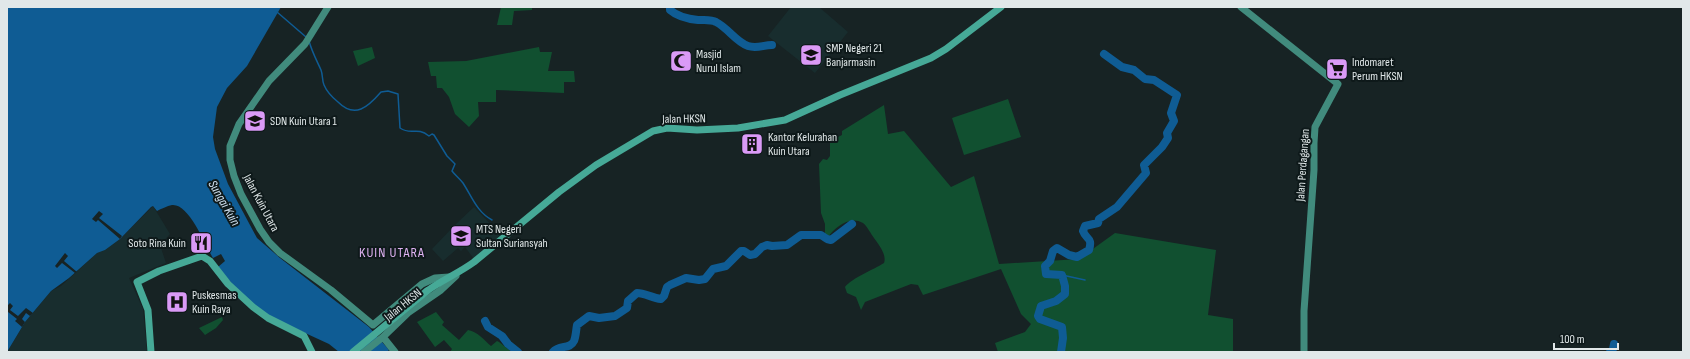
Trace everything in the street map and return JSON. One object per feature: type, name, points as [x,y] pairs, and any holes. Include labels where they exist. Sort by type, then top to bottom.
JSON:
[{"type":"main road","name":"Jalan HKSN","points":[[459,273],[596,165],[653,131],[667,128],[696,130],[738,128],[788,119],[840,95],[931,58],[946,49],[1001,7]]},
{"type":"main road","points":[[152,352],[148,310],[137,282],[159,271],[200,256],[204,256],[210,261],[228,284],[253,308],[268,318],[304,336],[312,352]]},
{"type":"main road","points":[[353,352],[427,291],[449,277],[459,273]]},
{"type":"street","name":"Jalan Kuin Utara","points":[[328,7],[305,44],[269,81],[239,124],[230,146],[232,169],[241,194],[260,229],[269,242],[373,325],[422,284],[435,278],[449,277]]},
{"type":"street","name":"Jalan Perdagangan","points":[[1241,7],[1338,84],[1315,127],[1314,170],[1304,311],[1304,352]]},
{"type":"street","name":"Jalan HKSN","points":[[364,352],[409,312],[441,290],[459,273]]},
{"type":"street","points":[[382,337],[395,352]]},
{"type":"shaded area","name":"SMP Negeri 21 Banjarmasin","points":[[791,7],[819,7],[848,32],[815,73],[768,36]]},
{"type":"shaded area","points":[[153,206],[170,234],[160,245],[166,263],[129,278],[143,309],[147,352],[7,352],[25,322],[51,291],[61,286],[97,253],[105,250],[120,239]]},
{"type":"shaded area","name":"MTS Negeri Sultan Suriansyah","points":[[474,207],[501,235],[474,259],[465,247],[461,251],[458,248],[443,261],[432,249]]},
{"type":"green space","points":[[501,7],[532,7],[532,10],[514,11],[512,25],[497,25]]},
{"type":"green space","points":[[372,47],[375,58],[358,66],[353,51]]},
{"type":"green space","points":[[539,47],[540,52],[552,52],[548,71],[574,71],[575,82],[564,82],[564,93],[496,90],[496,102],[478,102],[479,116],[469,127],[455,114],[449,97],[442,88],[437,88],[436,76],[431,76],[428,62],[466,61]]},
{"type":"green space","points":[[1008,99],[1021,137],[964,155],[952,118]]},
{"type":"green space","points":[[884,105],[888,134],[904,131],[951,187],[974,176],[999,264],[1079,259],[1115,233],[1216,250],[1208,315],[1233,319],[1233,352],[998,352],[995,343],[1025,332],[1031,324],[1021,314],[1001,269],[923,295],[918,285],[911,284],[865,302],[861,310],[856,297],[847,293],[845,287],[858,277],[884,263],[885,260],[883,253],[866,226],[858,221],[853,220],[843,223],[828,237],[825,236],[825,224],[821,213],[819,164],[823,159],[827,160],[830,156],[830,141],[842,135],[842,131]]},
{"type":"green space","points":[[436,312],[444,322],[442,325],[459,340],[468,330],[478,334],[491,346],[497,341],[512,352],[450,352],[452,349],[444,340],[435,347],[417,322]]},
{"type":"green space","points":[[222,317],[223,320],[216,328],[205,335],[199,328]]},
{"type":"water","name":"Sungai Kuin","points":[[7,7],[281,7],[247,66],[227,88],[217,107],[213,137],[215,149],[228,184],[257,238],[280,258],[369,327],[389,350],[387,352],[339,352],[329,344],[266,315],[238,291],[218,267],[225,261],[221,254],[213,258],[190,217],[178,206],[172,205],[157,211],[153,206],[151,207],[120,239],[105,250],[97,253],[69,278],[51,291],[25,322],[7,352]]},
{"type":"pier","points":[[99,211],[103,214],[99,218],[122,236],[120,239],[98,220],[96,222],[92,219]]},
{"type":"pier","points":[[65,253],[68,256],[64,261],[77,272],[75,273],[62,263],[57,268],[55,266]]},
{"type":"pier","points":[[10,303],[13,306],[10,310],[18,316],[26,308],[33,313],[30,316],[26,313],[22,319],[25,322],[22,327],[15,321],[17,319],[8,312],[7,313],[7,306]]},
{"type":"waterway","points":[[670,7],[670,10],[683,17],[714,21],[748,46],[757,47],[772,45]]},
{"type":"waterway","points":[[277,12],[306,37]]},
{"type":"waterway","points":[[309,41],[321,70],[325,88],[332,97],[344,107],[350,110],[361,109],[381,92],[388,91],[398,94],[400,128],[408,131],[425,133],[429,136],[432,134],[434,135],[447,156],[455,164],[452,171],[463,183],[482,213],[492,220]]},
{"type":"waterway","points":[[1061,352],[1063,338],[1062,327],[1040,319],[1038,316],[1041,306],[1056,301],[1065,294],[1065,286],[1062,275],[1046,274],[1045,266],[1050,261],[1053,251],[1057,248],[1069,255],[1077,257],[1089,250],[1090,241],[1083,231],[1085,226],[1098,223],[1099,219],[1117,207],[1146,173],[1144,165],[1162,147],[1168,138],[1167,133],[1174,121],[1171,113],[1177,95],[1154,80],[1145,79],[1134,70],[1122,67],[1104,54]]},
{"type":"waterway","points":[[553,352],[558,348],[572,344],[575,339],[577,325],[589,316],[599,318],[615,316],[627,308],[628,301],[637,293],[661,299],[664,296],[667,287],[670,285],[686,278],[699,280],[705,279],[713,269],[726,266],[741,251],[744,251],[750,255],[755,254],[762,247],[767,245],[787,245],[801,235],[821,235],[831,240],[852,224]]},
{"type":"waterway","points":[[1062,275],[1085,280]]},
{"type":"waterway","points":[[485,321],[488,327],[502,336],[508,344],[518,352]]},
{"type":"waterway","points":[[1610,352],[1613,349],[1614,344]]},
{"type":"place","name":"SMP Negeri 21 Banjarmasin","points":[[811,55]]},
{"type":"place","name":"Masjid Nurul Islam","points":[[681,61]]},
{"type":"place","name":"Indomaret Perum HKSN","points":[[1337,69]]},
{"type":"place","name":"SDN Kuin Utara 1","points":[[255,121]]},
{"type":"place","name":"Kantor Kelurahan Kuin Utara","points":[[752,144]]},
{"type":"place","name":"MTS Negeri Sultan Suriansyah","points":[[461,236]]},
{"type":"place","name":"Soto Rina Kuin","points":[[201,243]]},
{"type":"place","name":"Puskesmas Kuin Raya","points":[[177,302]]},
{"type":"district","name":"KUIN UTARA","points":[[392,252]]}]
